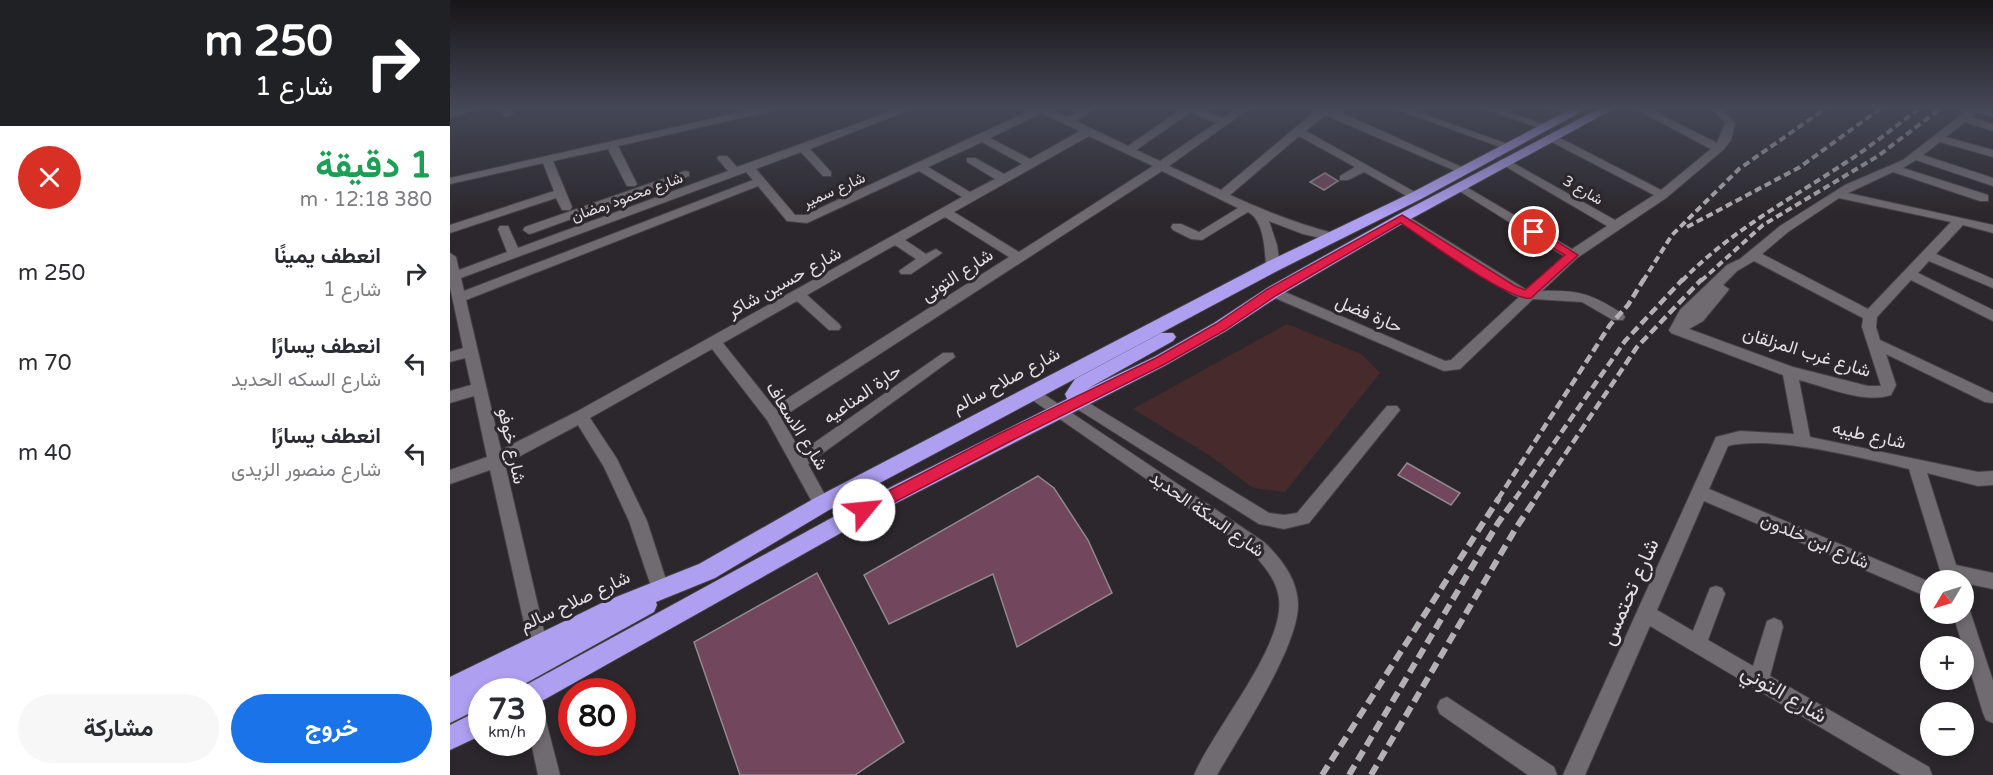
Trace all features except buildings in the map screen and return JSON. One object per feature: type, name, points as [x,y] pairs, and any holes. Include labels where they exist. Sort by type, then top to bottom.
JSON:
[{"type":"highway","name":"شارع صلاح سالم","points":[[546,686],[864,510],[1161,361],[1220,327],[1273,292],[1402,218],[1461,178],[1525,144]]},
{"type":"highway","name":"شارع صلاح سالم","points":[[450,689],[537,644],[614,608],[707,571],[822,504],[1186,314],[1273,266],[1416,196],[1461,178]]},
{"type":"highway","points":[[1079,403],[1074,394],[1081,384],[1170,336],[1183,325],[1186,314]]},
{"type":"highway","points":[[512,678],[707,571]]},
{"type":"highway","points":[[450,711],[468,701]]},
{"type":"highway","points":[[450,738],[468,728]]},
{"type":"street","points":[[450,182],[610,144]]},
{"type":"street","points":[[611,144],[631,184]]},
{"type":"street","name":"شارع محمود رمضان","points":[[455,276],[813,144]]},
{"type":"street","name":"شارع سمير","points":[[761,181],[791,218],[801,220],[813,217],[970,144]]},
{"type":"street","points":[[994,144],[1030,164]]},
{"type":"street","name":"شارع حسين شاكر","points":[[450,477],[495,461],[581,416],[1065,144]]},
{"type":"street","points":[[1117,144],[1253,210],[1298,228],[1333,237]]},
{"type":"street","points":[[1129,150],[1137,144]]},
{"type":"street","name":"شارع التونى","points":[[772,416],[1193,144]]},
{"type":"street","points":[[1223,195],[1283,144]]},
{"type":"street","points":[[1322,144],[1416,196]]},
{"type":"street","points":[[1394,144],[1461,178],[1572,255]]},
{"type":"street","name":"شارع 3","points":[[1483,144],[1506,154],[1616,226]]},
{"type":"street","points":[[1571,144],[1662,195]]},
{"type":"street","points":[[1711,144],[1719,148]]},
{"type":"street","points":[[1527,295],[1572,255],[1662,195],[1722,144]]},
{"type":"street","points":[[1914,156],[1993,183],[1973,212],[1927,255],[1870,316],[1749,259],[1784,229],[1837,194],[1894,168],[1930,144]]},
{"type":"street","points":[[1959,144],[1993,154]]},
{"type":"street","points":[[803,148],[827,174]]},
{"type":"street","points":[[546,158],[566,207]]},
{"type":"street","points":[[723,158],[736,173]]},
{"type":"street","points":[[971,160],[1004,179]]},
{"type":"street","points":[[921,167],[971,198]]},
{"type":"street","points":[[1344,178],[1364,167]]},
{"type":"street","points":[[456,298],[761,181],[749,168]]},
{"type":"street","points":[[1894,168],[1973,212],[1993,229]]},
{"type":"street","points":[[529,230],[593,204],[685,174]]},
{"type":"street","points":[[450,229],[560,193]]},
{"type":"street","points":[[1837,194],[1973,212]]},
{"type":"street","points":[[593,204],[603,222]]},
{"type":"street","points":[[1177,227],[1195,236],[1202,236],[1253,210]]},
{"type":"street","points":[[1253,210],[1268,230],[1273,266]]},
{"type":"street","points":[[946,212],[1018,257]]},
{"type":"street","points":[[1402,218],[1510,289],[1527,295],[1586,298],[1618,317]]},
{"type":"street","points":[[504,229],[514,254]]},
{"type":"street","points":[[896,240],[931,256],[906,271]]},
{"type":"street","points":[[1927,255],[1993,284]]},
{"type":"street","name":"شارع خوفو","points":[[450,256],[455,276],[456,298],[480,388],[537,644]]},
{"type":"street","name":"شارع غرب المزلقان","points":[[1749,259],[1742,270],[1720,291],[1698,318],[1677,330],[1790,372],[1868,392],[1881,393],[1886,391],[1889,385],[1869,327],[1870,316]]},
{"type":"street","points":[[1909,274],[1993,316]]},
{"type":"street","name":"حارة فضل","points":[[1273,292],[1444,366],[1452,366],[1527,295]]},
{"type":"street","points":[[799,295],[834,327]]},
{"type":"street","name":"شارع الاسعاف","points":[[714,341],[772,416],[822,504]]},
{"type":"street","points":[[1875,343],[1990,398]]},
{"type":"street","points":[[450,357],[471,351]]},
{"type":"street","name":"حارة المناعيه","points":[[799,462],[948,357]]},
{"type":"street","points":[[1790,372],[1803,440]]},
{"type":"street","points":[[450,397],[480,388]]},
{"type":"street","name":"شارع السكة الحديد","points":[[1033,393],[1258,547],[1272,561],[1286,586],[1290,608],[1282,640],[1205,775]]},
{"type":"street","points":[[1079,403],[1265,519],[1278,523],[1303,518],[1392,410]]},
{"type":"street","points":[[581,416],[611,464],[633,512],[660,590]]},
{"type":"street","name":"شارع طيبه","points":[[1735,436],[1803,440],[1978,479],[1993,478]]},
{"type":"street","name":"شارع تحتمس","points":[[1574,775],[1722,441],[1735,436]]},
{"type":"street","points":[[1916,465],[1949,570]]},
{"type":"street","name":"شارع ابن خلدون","points":[[1699,492],[1920,586]]},
{"type":"street","points":[[1974,579],[1993,581]]},
{"type":"street","points":[[1697,644],[1716,594]]},
{"type":"street","name":"شارع التوني","points":[[1646,613],[1922,775]]},
{"type":"street","points":[[1965,624],[1992,706]]},
{"type":"street","points":[[1759,680],[1774,627]]},
{"type":"street","points":[[1447,707],[1546,775]]},
{"type":"street","points":[[544,756],[549,775]]},
{"type":"shaded area","points":[[1287,324],[1361,354],[1380,373],[1285,492],[1253,488],[1209,455],[1133,409]]},
{"type":"railway","points":[[1643,281],[1672,235],[1739,169],[1774,144]]},
{"type":"railway","points":[[1687,227],[1800,167],[1831,144]]},
{"type":"railway","points":[[1682,281],[1738,233],[1873,144]]},
{"type":"railway","points":[[1701,281],[1763,225],[1878,156],[1894,144]]},
{"type":"railway","points":[[1498,499],[1610,325],[1628,305],[1644,279]]},
{"type":"railway","points":[[1515,499],[1625,341],[1683,279]]},
{"type":"railway","points":[[1535,499],[1637,347],[1702,279]]},
{"type":"railway","points":[[1322,775],[1499,498]]},
{"type":"railway","points":[[1349,775],[1498,523],[1516,498]]},
{"type":"railway","points":[[1371,775],[1516,528],[1536,498]]},
{"type":"route","points":[[864,510],[1161,361],[1220,327],[1273,292],[1402,218],[1510,289],[1527,295],[1572,255],[1534,232]]}]
